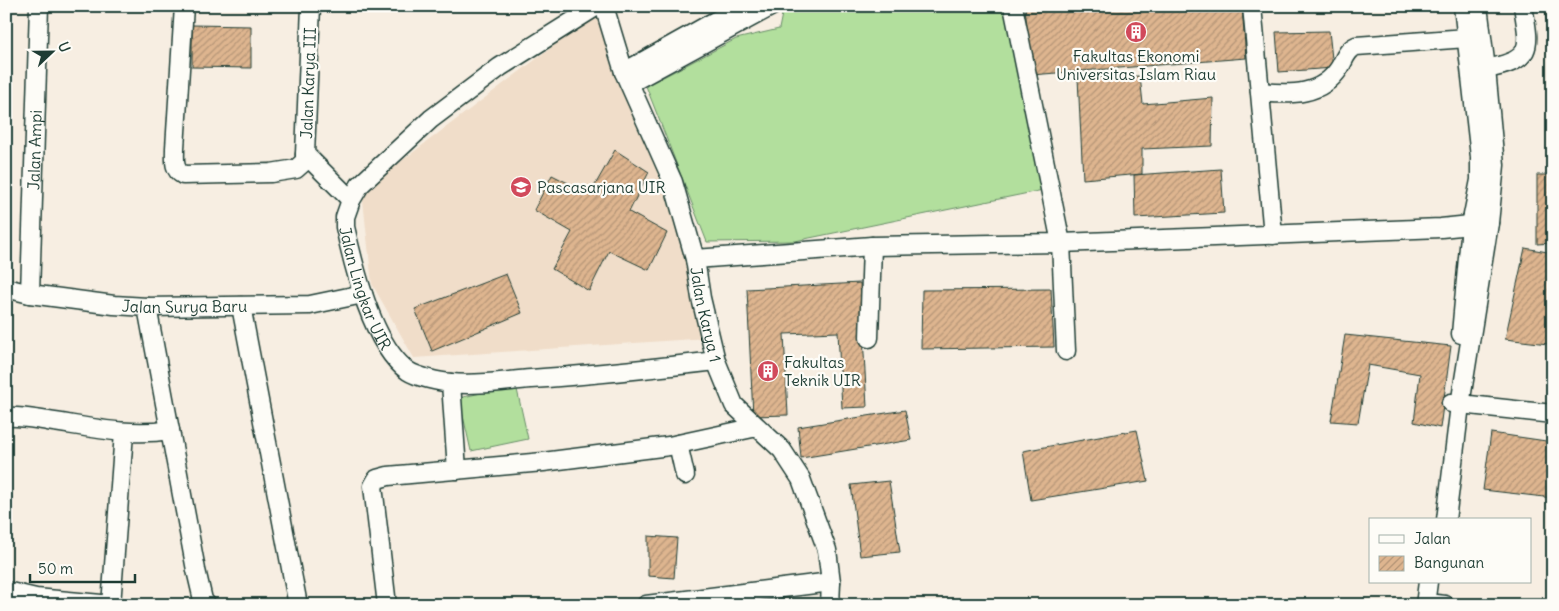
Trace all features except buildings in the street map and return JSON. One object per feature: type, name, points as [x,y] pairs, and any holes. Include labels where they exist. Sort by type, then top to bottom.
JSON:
[{"type":"street","name":"Jalan Ampi","points":[[30,294],[39,6]]},
{"type":"street","points":[[184,6],[175,148],[175,165],[177,170],[184,175],[271,173],[296,169],[304,161],[305,154]]},
{"type":"street","name":"Jalan Karya III","points":[[311,6],[305,154],[351,200]]},
{"type":"street","name":"Jalan Lingkar UIR","points":[[598,6],[542,39],[500,67],[431,119],[360,185],[351,200],[345,217],[345,227],[363,294],[388,351],[408,371],[451,383],[594,375],[716,361]]},
{"type":"street","name":"Jalan Karya 1","points":[[604,6],[627,78],[668,167],[695,259],[701,298],[716,361],[734,405],[782,450],[801,479],[827,550],[831,582],[830,605]]},
{"type":"street","points":[[627,78],[742,6]]},
{"type":"street","points":[[627,78],[772,6]]},
{"type":"street","points":[[1013,6],[1061,243],[1066,351]]},
{"type":"street","points":[[1252,6],[1274,235]]},
{"type":"street","points":[[1446,518],[1459,348],[1471,225],[1480,180],[1480,157],[1464,6]]},
{"type":"street","points":[[1436,518],[1489,223],[1495,165],[1478,6]]},
{"type":"street","points":[[1486,69],[1507,65],[1517,59],[1526,49],[1528,39],[1523,6]]},
{"type":"street","points":[[1260,92],[1283,94],[1314,90],[1327,84],[1340,67],[1350,49],[1356,46],[1467,38]]},
{"type":"street","points":[[695,259],[872,246],[1061,243],[1274,235],[1489,223]]},
{"type":"street","points":[[869,338],[872,246]]},
{"type":"street","name":"Jalan Surya Baru","points":[[6,288],[30,294],[114,305],[148,307],[310,305],[363,294]]},
{"type":"street","points":[[241,306],[298,605]]},
{"type":"street","points":[[148,307],[196,570],[203,600],[207,605]]},
{"type":"street","points":[[451,383],[457,470]]},
{"type":"street","points":[[1456,404],[1553,414]]},
{"type":"street","points":[[6,417],[24,417],[124,433],[152,433],[170,430]]},
{"type":"street","points":[[386,605],[373,486],[374,482],[381,477],[543,462],[674,445],[756,427]]},
{"type":"street","points":[[6,591],[36,601],[112,605],[124,433]]},
{"type":"street","points":[[674,445],[685,475]]},
{"type":"street","points":[[646,605],[831,582]]},
{"type":"street","points":[[1429,584],[1435,604]]},
{"type":"street","points":[[1435,604],[1438,584]]},
{"type":"shaded area","name":"Pascasarjana UIR","points":[[597,13],[673,182],[708,338],[414,358],[372,284],[362,191]]},
{"type":"green space","points":[[821,6],[888,6],[889,9],[902,6],[1016,6],[1037,71],[1048,189],[795,241],[707,242],[646,86],[736,39],[779,29],[782,14]]},
{"type":"green space","points":[[516,385],[528,439],[471,451],[459,398]]},
{"type":"place","name":"Fakultas Ekonomi Universitas Islam Riau","points":[[1136,32]]},
{"type":"place","name":"Pascasarjana UIR","points":[[521,187]]},
{"type":"place","name":"Fakultas Teknik UIR","points":[[768,371]]}]
